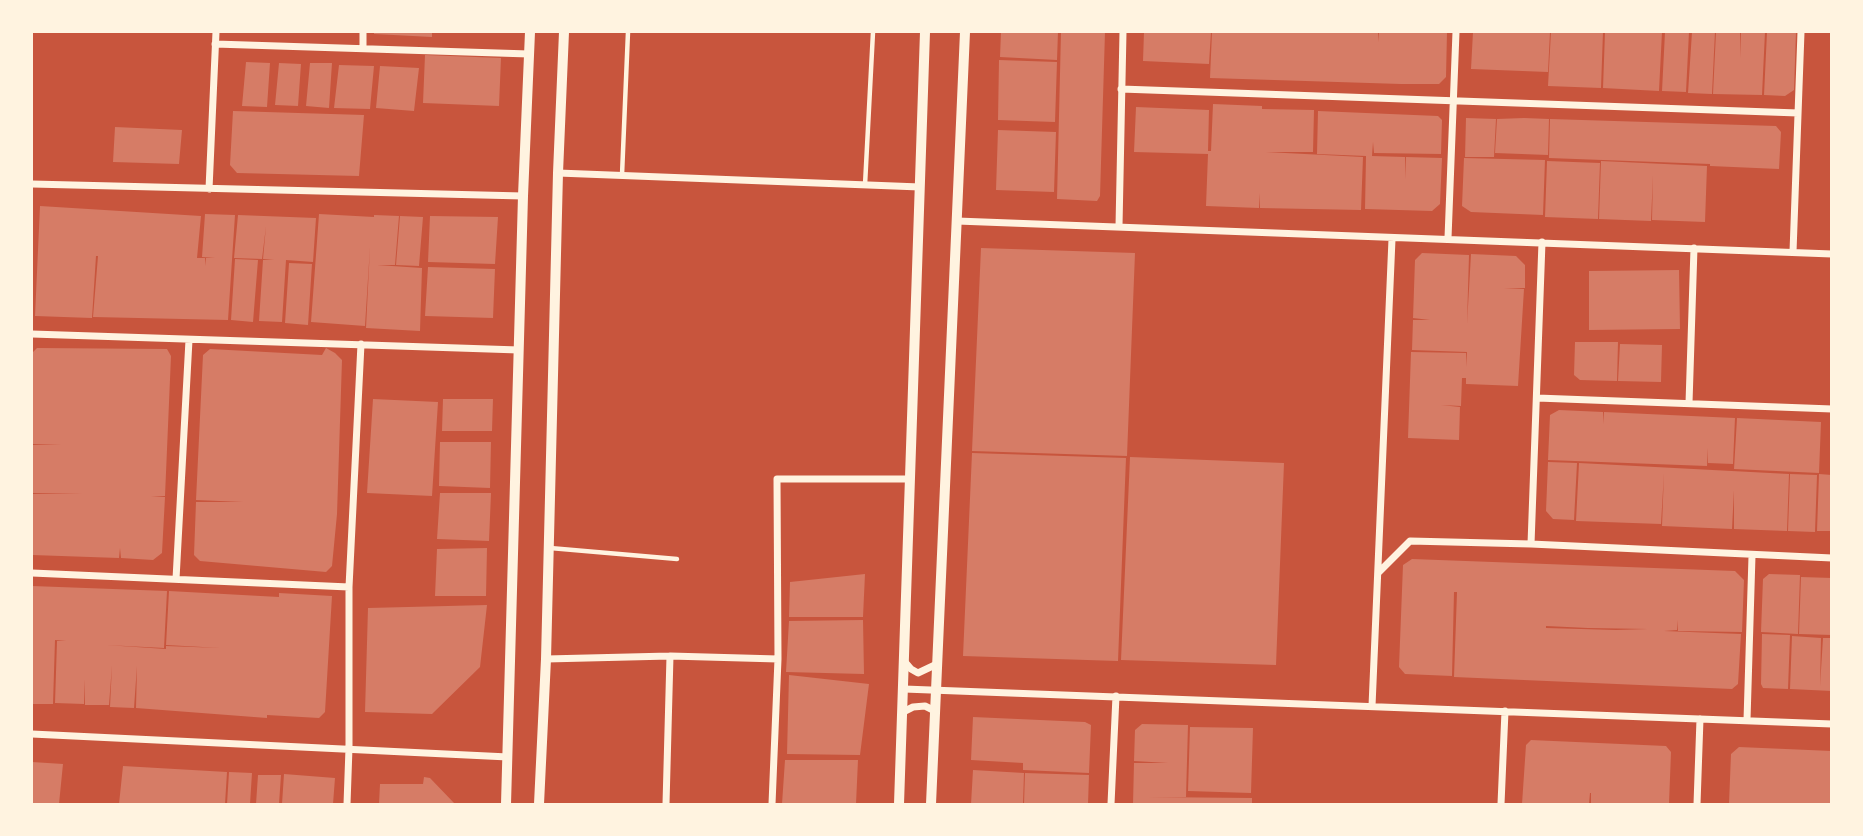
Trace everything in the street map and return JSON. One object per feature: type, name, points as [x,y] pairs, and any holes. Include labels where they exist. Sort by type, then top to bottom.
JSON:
[{"type":"street","points":[[209,190],[216,32]]},
{"type":"street","points":[[363,32],[363,48]]},
{"type":"street","points":[[506,804],[530,32]]},
{"type":"street","points":[[539,804],[546,659],[564,32]]},
{"type":"street","points":[[899,804],[925,32]]},
{"type":"street","points":[[931,804],[965,32]]},
{"type":"street","points":[[1119,226],[1123,32]]},
{"type":"street","points":[[1448,238],[1456,32]]},
{"type":"street","points":[[1793,252],[1801,32]]},
{"type":"street","points":[[215,44],[529,54]]},
{"type":"street","points":[[1121,89],[1798,113]]},
{"type":"street","points":[[558,173],[920,187]]},
{"type":"street","points":[[32,184],[523,196]]},
{"type":"street","points":[[957,221],[1832,254]]},
{"type":"street","points":[[1372,706],[1392,239]]},
{"type":"street","points":[[1531,544],[1542,242]]},
{"type":"street","points":[[1689,403],[1694,248]]},
{"type":"street","points":[[32,334],[519,350]]},
{"type":"street","points":[[176,579],[189,340]]},
{"type":"street","points":[[347,804],[349,587],[361,344]]},
{"type":"street","points":[[1537,397],[1832,409]]},
{"type":"street","points":[[772,804],[778,659],[778,479],[909,479]]},
{"type":"street","points":[[1378,573],[1410,541],[1832,558]]},
{"type":"street","points":[[1746,720],[1752,556]]},
{"type":"street","points":[[32,573],[349,587]]},
{"type":"street","points":[[546,659],[670,656],[778,659]]},
{"type":"street","points":[[667,804],[670,656]]},
{"type":"street","points":[[905,662],[919,673],[937,664]]},
{"type":"street","points":[[904,689],[1832,724]]},
{"type":"street","points":[[1111,804],[1116,696]]},
{"type":"street","points":[[903,712],[913,707],[925,706],[935,711]]},
{"type":"street","points":[[1501,804],[1505,711]]},
{"type":"street","points":[[1697,804],[1700,719]]},
{"type":"street","points":[[32,734],[508,757]]},
{"type":"lane","points":[[622,175],[628,32]]},
{"type":"lane","points":[[864,185],[873,32]]},
{"type":"lane","points":[[549,548],[677,559]]},
{"type":"building","points":[[432,32],[432,37],[374,34]]},
{"type":"building","points":[[1001,32],[1058,32],[1057,60],[1000,57]]},
{"type":"building","points":[[1061,32],[1105,32],[1100,196],[1097,201],[1057,199]]},
{"type":"building","points":[[1144,32],[1211,32],[1209,64],[1143,61]]},
{"type":"building","points":[[1212,32],[1378,32],[1379,42],[1379,32],[1447,32],[1446,77],[1439,84],[1210,78]]},
{"type":"building","points":[[1473,32],[1550,32],[1548,72],[1471,69]]},
{"type":"building","points":[[1551,32],[1603,32],[1601,88],[1548,86]]},
{"type":"building","points":[[1605,32],[1662,32],[1659,91],[1603,88]]},
{"type":"building","points":[[1665,32],[1689,32],[1686,92],[1662,91]]},
{"type":"building","points":[[1692,32],[1715,32],[1712,94],[1688,93]]},
{"type":"building","points":[[1716,32],[1740,32],[1740,58],[1741,32],[1765,32],[1762,95],[1713,94]]},
{"type":"building","points":[[1767,32],[1796,32],[1794,90],[1785,96],[1764,95]]},
{"type":"building","points":[[425,55],[501,58],[499,106],[423,103]]},
{"type":"building","points":[[999,60],[1057,62],[1055,122],[998,120]]},
{"type":"building","points":[[246,62],[270,63],[267,107],[242,106]]},
{"type":"building","points":[[279,63],[301,64],[298,106],[275,105]]},
{"type":"building","points":[[310,63],[332,63],[329,108],[306,106]]},
{"type":"building","points":[[339,65],[374,66],[370,109],[334,108]]},
{"type":"building","points":[[380,66],[419,68],[414,111],[376,108]]},
{"type":"building","points":[[1213,104],[1314,110],[1313,152],[1266,152],[1363,157],[1361,210],[1260,208],[1259,193],[1259,208],[1206,206],[1208,154],[1134,152],[1136,107],[1209,110],[1208,151],[1211,151]]},
{"type":"building","points":[[233,111],[364,115],[359,176],[237,173],[230,165]]},
{"type":"building","points":[[1318,111],[1438,116],[1442,120],[1441,154],[1374,153],[1373,142],[1372,156],[1405,157],[1405,179],[1406,157],[1442,158],[1440,204],[1432,211],[1365,209],[1366,156],[1317,154]]},
{"type":"building","points":[[1466,118],[1496,119],[1494,157],[1465,157]]},
{"type":"building","points":[[1497,119],[1549,119],[1548,155],[1495,153]]},
{"type":"building","points":[[1550,119],[1776,126],[1781,132],[1779,169],[1549,158]]},
{"type":"building","points":[[115,127],[182,130],[179,164],[113,162]]},
{"type":"building","points":[[998,130],[1056,132],[1054,192],[996,190]]},
{"type":"building","points":[[1464,158],[1545,160],[1543,215],[1471,212],[1462,206]]},
{"type":"building","points":[[1547,161],[1600,163],[1598,219],[1545,217]]},
{"type":"building","points":[[1601,161],[1707,166],[1705,222],[1652,220],[1653,175],[1651,221],[1599,219]]},
{"type":"building","points":[[40,206],[201,216],[197,258],[205,258],[205,266],[206,258],[215,258],[202,257],[205,214],[235,215],[228,320],[93,317],[98,256],[92,318],[35,316]]},
{"type":"building","points":[[319,214],[399,216],[395,265],[377,265],[422,268],[420,331],[366,328],[370,247],[365,326],[311,322]]},
{"type":"building","points":[[238,215],[316,218],[313,262],[286,260],[282,322],[259,321],[263,260],[274,260],[263,259],[266,226],[262,259],[234,258]]},
{"type":"building","points":[[400,216],[423,217],[419,266],[396,265]]},
{"type":"building","points":[[430,216],[498,217],[495,264],[428,262]]},
{"type":"building","points":[[981,248],[1135,253],[1127,456],[972,451]]},
{"type":"building","points":[[1422,253],[1469,255],[1467,324],[1471,254],[1516,256],[1525,265],[1525,288],[1504,288],[1524,289],[1518,386],[1466,384],[1466,378],[1462,378],[1461,406],[1441,405],[1460,407],[1459,440],[1408,438],[1411,352],[1466,353],[1466,367],[1467,352],[1412,350],[1413,320],[1430,320],[1413,318],[1415,260]]},
{"type":"building","points":[[235,259],[258,260],[253,322],[231,320]]},
{"type":"building","points":[[289,263],[312,264],[308,325],[285,323]]},
{"type":"building","points":[[428,267],[495,269],[493,318],[425,316]]},
{"type":"building","points":[[1679,270],[1680,329],[1589,330],[1589,271]]},
{"type":"building","points":[[1575,342],[1618,342],[1617,381],[1580,380],[1574,375]]},
{"type":"building","points":[[1620,344],[1662,345],[1661,382],[1618,381]]},
{"type":"building","points":[[37,348],[167,349],[171,356],[165,496],[151,496],[165,497],[162,553],[153,560],[121,558],[120,548],[119,558],[32,555],[32,494],[82,494],[32,493],[32,445],[61,445],[32,444],[32,353]]},
{"type":"building","points":[[326,348],[342,360],[337,514],[332,566],[326,572],[200,561],[194,555],[196,502],[243,502],[196,500],[203,355],[210,349],[322,355]]},
{"type":"building","points":[[373,399],[438,402],[432,496],[367,493]]},
{"type":"building","points":[[443,399],[493,399],[492,431],[442,431]]},
{"type":"building","points":[[1559,410],[1603,412],[1604,424],[1604,412],[1735,418],[1733,464],[1708,463],[1708,448],[1707,466],[1548,460],[1550,415]]},
{"type":"building","points":[[1737,418],[1821,422],[1819,473],[1734,469]]},
{"type":"building","points":[[440,442],[491,442],[490,488],[439,486]]},
{"type":"building","points":[[972,453],[1126,458],[1118,661],[963,656]]},
{"type":"building","points":[[1130,457],[1284,463],[1276,665],[1121,660]]},
{"type":"building","points":[[1548,462],[1577,463],[1574,520],[1553,519],[1546,511]]},
{"type":"building","points":[[1579,463],[1789,474],[1787,531],[1734,529],[1734,490],[1732,529],[1662,526],[1664,473],[1661,524],[1576,521]]},
{"type":"building","points":[[1790,474],[1817,475],[1815,532],[1788,531]]},
{"type":"building","points":[[1819,474],[1832,475],[1832,531],[1817,531]]},
{"type":"building","points":[[440,493],[491,493],[489,541],[437,539]]},
{"type":"building","points":[[487,548],[486,596],[435,596],[437,549]]},
{"type":"building","points":[[1412,559],[1735,571],[1744,580],[1742,632],[1678,631],[1677,620],[1677,630],[1664,631],[1741,634],[1738,684],[1732,689],[1454,677],[1457,592],[1454,592],[1452,676],[1405,674],[1399,667],[1403,565]],"holes":[[[1546,626],[1648,629],[1588,628]]]},
{"type":"building","points":[[865,574],[863,617],[789,617],[790,582]]},
{"type":"building","points":[[1769,574],[1800,575],[1798,634],[1761,632],[1763,579]]},
{"type":"building","points":[[1801,577],[1832,578],[1832,635],[1799,634]]},
{"type":"building","points":[[32,586],[167,591],[164,648],[106,645],[166,649],[166,646],[221,648],[166,645],[169,591],[279,597],[279,593],[332,596],[325,712],[319,718],[267,715],[267,718],[136,708],[137,666],[134,708],[110,707],[112,665],[109,705],[85,705],[85,679],[84,704],[55,703],[57,641],[66,641],[55,640],[53,704],[32,704]]},
{"type":"building","points":[[487,605],[480,667],[432,714],[365,712],[368,608]]},
{"type":"building","points":[[863,620],[864,674],[786,672],[789,621]]},
{"type":"building","points":[[1762,634],[1790,635],[1788,689],[1763,688],[1761,684]]},
{"type":"building","points":[[1792,636],[1821,638],[1820,686],[1823,638],[1832,638],[1832,691],[1790,689]]},
{"type":"building","points":[[789,675],[869,684],[860,755],[787,754]]},
{"type":"building","points":[[973,717],[1085,722],[1091,725],[1089,773],[1023,770],[1023,763],[971,760]]},
{"type":"building","points":[[1142,724],[1188,725],[1186,797],[1149,797],[1252,798],[1252,804],[1133,804],[1134,763],[1168,763],[1134,761],[1135,730]]},
{"type":"building","points":[[1190,727],[1253,728],[1251,793],[1188,791]]},
{"type":"building","points":[[1531,740],[1666,746],[1671,752],[1669,804],[1591,804],[1590,793],[1589,804],[1522,804],[1526,745]]},
{"type":"building","points":[[1739,747],[1832,751],[1832,804],[1729,804],[1731,754]]},
{"type":"building","points":[[785,760],[858,760],[856,804],[782,804]]},
{"type":"building","points":[[32,762],[63,764],[59,804],[32,804]]},
{"type":"building","points":[[123,766],[227,772],[225,804],[119,804]]},
{"type":"building","points":[[973,770],[1024,773],[1023,804],[971,804]]},
{"type":"building","points":[[229,772],[252,773],[250,804],[227,804]]},
{"type":"building","points":[[1025,773],[1089,775],[1088,804],[1024,804]]},
{"type":"building","points":[[284,774],[335,778],[333,804],[282,804]]},
{"type":"building","points":[[258,775],[281,775],[279,804],[256,804]]},
{"type":"building","points":[[424,777],[430,778],[455,804],[379,804],[380,784],[423,784]]}]
